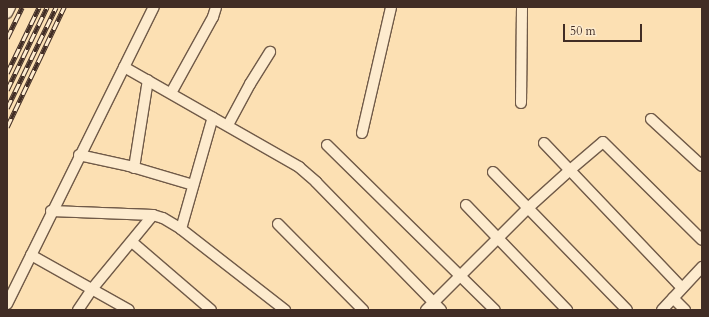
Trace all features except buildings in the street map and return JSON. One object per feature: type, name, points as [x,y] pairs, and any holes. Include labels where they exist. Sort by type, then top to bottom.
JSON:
[{"type":"street","points":[[7,13],[10,7]]},
{"type":"street","points":[[7,304],[51,211],[154,7]]},
{"type":"street","points":[[171,93],[213,17],[216,7]]},
{"type":"street","points":[[362,133],[391,7]]},
{"type":"street","points":[[521,103],[522,7]]},
{"type":"street","points":[[228,126],[250,84],[270,52]]},
{"type":"street","points":[[124,67],[299,167],[316,182],[429,306],[441,310]]},
{"type":"street","points":[[134,168],[148,80]]},
{"type":"street","points":[[180,229],[213,117]]},
{"type":"street","points":[[652,119],[702,166]]},
{"type":"street","points":[[544,143],[682,288]]},
{"type":"street","points":[[429,306],[528,208],[570,170],[601,144],[605,143],[702,240]]},
{"type":"street","points":[[327,145],[495,310]]},
{"type":"street","points":[[79,155],[134,168],[193,185]]},
{"type":"street","points":[[493,172],[627,310]]},
{"type":"street","points":[[466,205],[567,310]]},
{"type":"street","points":[[51,211],[154,215],[172,223],[285,310]]},
{"type":"street","points":[[78,310],[92,289],[154,215]]},
{"type":"street","points":[[278,224],[363,310]]},
{"type":"street","points":[[132,242],[211,310]]},
{"type":"street","points":[[31,255],[129,310]]},
{"type":"street","points":[[662,310],[702,267]]},
{"type":"street","points":[[673,298],[685,310]]},
{"type":"railway","points":[[7,38],[22,7]]},
{"type":"railway","points":[[7,73],[39,7]]},
{"type":"railway","points":[[7,90],[47,7]]},
{"type":"railway","points":[[7,108],[56,7]]},
{"type":"railway","points":[[7,127],[64,7]]}]
